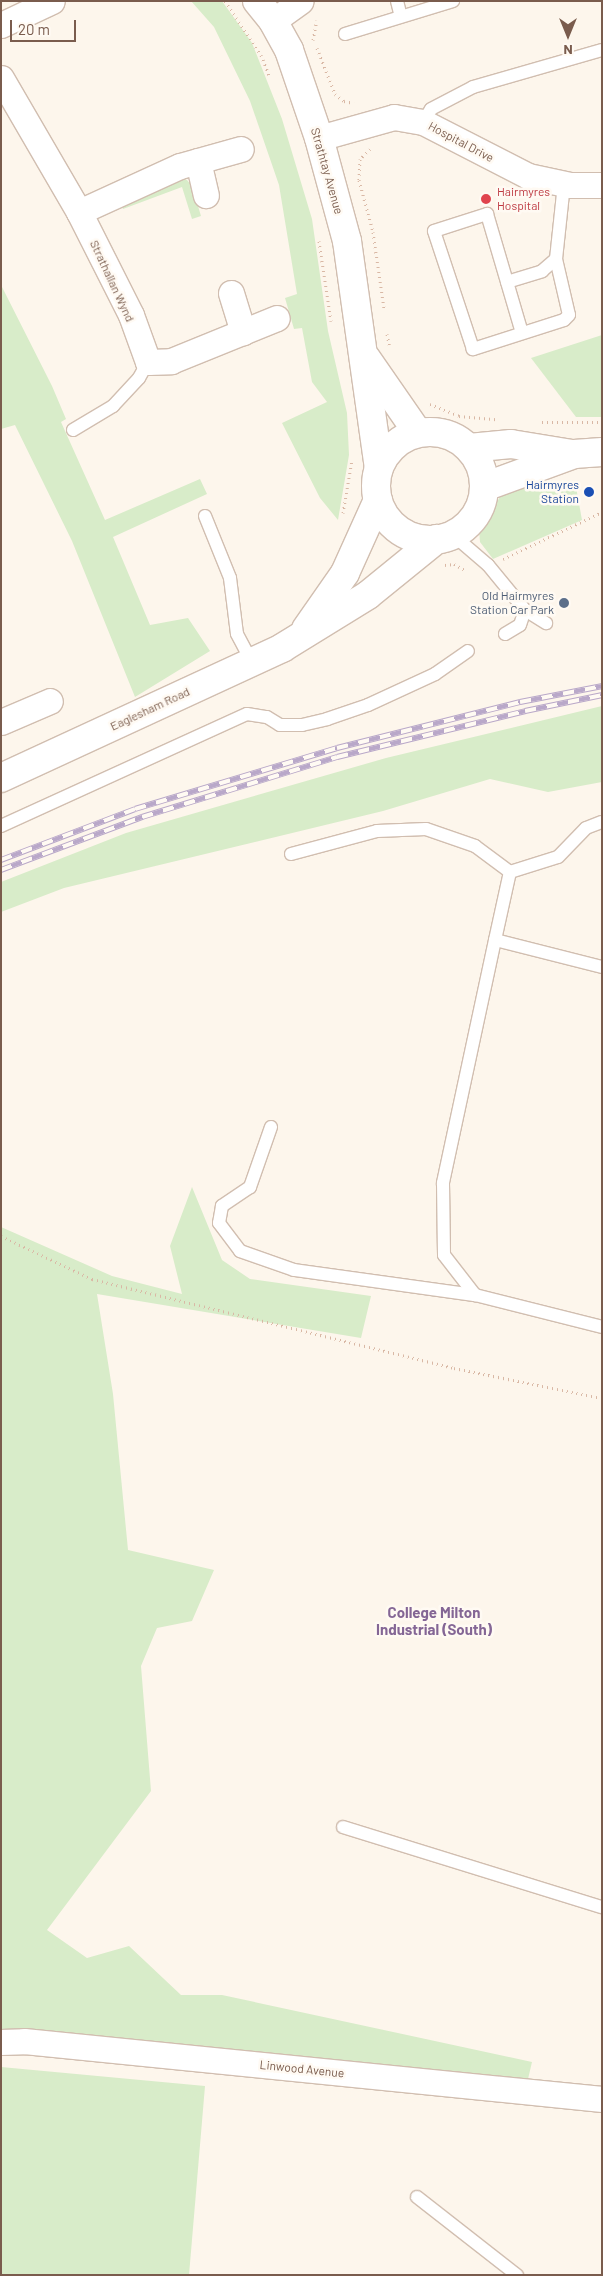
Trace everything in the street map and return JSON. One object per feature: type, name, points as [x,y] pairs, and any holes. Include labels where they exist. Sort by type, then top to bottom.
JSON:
[{"type":"main road","name":"Strathtay Avenue","points":[[265,11],[289,50],[319,138],[347,241],[379,468]]},
{"type":"main road","name":"Strathtay Avenue","points":[[362,352],[418,434]]},
{"type":"main road","points":[[418,434],[446,434],[469,448],[478,460],[484,487],[476,516],[445,537],[422,539],[401,530],[385,515],[378,500],[379,468],[396,444],[418,434]]},
{"type":"main road","points":[[469,448],[511,444],[574,454],[602,452]]},
{"type":"main road","points":[[484,487],[574,454]]},
{"type":"main road","name":"Eaglesham Road","points":[[299,638],[345,573],[378,500]]},
{"type":"main road","name":"Eaglesham Road","points":[[1,778],[252,662],[299,638],[368,595],[445,537]]},
{"type":"street","points":[[1,25],[52,1]]},
{"type":"street","points":[[265,11],[310,9]]},
{"type":"street","name":"Strathallan Wynd","points":[[1,78],[79,212],[130,315],[148,362]]},
{"type":"street","name":"Hospital Drive","points":[[319,138],[394,117],[423,122],[528,176],[564,184],[602,186]]},
{"type":"street","points":[[79,212],[180,166],[241,149]]},
{"type":"street","points":[[198,161],[206,195]]},
{"type":"street","points":[[230,293],[243,332]]},
{"type":"street","points":[[148,362],[171,361],[277,318]]},
{"type":"street","points":[[1,722],[50,701]]},
{"type":"street","name":"Linwood Avenue","points":[[1,2042],[24,2041],[602,2099]]},
{"type":"lane","points":[[396,1],[402,17]]},
{"type":"lane","points":[[345,34],[453,1]]},
{"type":"lane","points":[[423,122],[431,109],[473,87],[602,50]]},
{"type":"lane","points":[[522,333],[487,214],[434,231],[473,349],[564,320],[569,315],[556,259],[564,184]]},
{"type":"lane","points":[[507,282],[542,271],[556,259]]},
{"type":"lane","points":[[74,430],[113,406],[139,378],[148,362]]},
{"type":"lane","points":[[205,516],[230,578],[237,634],[252,662]]},
{"type":"lane","points":[[445,537],[488,565],[524,610],[546,623]]},
{"type":"lane","points":[[505,634],[520,625],[524,610]]},
{"type":"lane","points":[[1,826],[246,714],[267,717],[280,724],[302,724],[327,719],[368,705],[435,674],[468,651]]},
{"type":"lane","points":[[510,872],[558,857],[586,828],[602,822]]},
{"type":"lane","points":[[291,854],[377,831],[426,829],[475,846],[510,872]]},
{"type":"lane","points":[[475,1295],[444,1255],[443,1183],[510,872]]},
{"type":"lane","points":[[495,940],[602,967]]},
{"type":"lane","points":[[271,1127],[250,1187],[222,1206],[219,1223],[240,1251],[294,1270],[475,1295],[602,1327]]},
{"type":"lane","points":[[343,1827],[602,1907]]},
{"type":"lane","points":[[417,2197],[517,2275]]},
{"type":"path","points":[[225,1],[261,55],[271,79]]},
{"type":"path","points":[[310,9],[312,37],[335,94],[344,101],[364,105],[374,145],[360,159],[359,180],[374,232],[384,310]]},
{"type":"path","points":[[318,236],[332,325]]},
{"type":"path","points":[[386,328],[392,354]]},
{"type":"path","points":[[428,403],[459,416],[502,420]]},
{"type":"path","points":[[532,421],[602,422]]},
{"type":"path","points":[[342,519],[352,451]]},
{"type":"path","points":[[1,1236],[92,1279],[454,1368],[602,1398]]},
{"type":"green space","points":[[191,1],[222,1],[252,43],[282,119],[312,219],[328,331],[347,413],[349,455],[338,520],[320,498],[282,423],[327,402],[312,382],[302,328],[294,329],[285,298],[297,294],[279,185],[250,101],[214,27]]},
{"type":"green space","points":[[178,177],[187,180],[192,186],[201,216],[192,219],[182,187],[123,209],[120,203]]},
{"type":"green space","points":[[1,285],[52,386],[66,419],[61,422],[105,520],[200,479],[207,494],[113,537],[150,625],[188,618],[210,651],[135,697],[72,541],[15,425],[1,429]]},
{"type":"green space","points":[[602,335],[602,417],[576,417],[531,358]]},
{"type":"green space","points":[[526,481],[576,487],[582,520],[493,559],[480,542],[479,529],[500,497],[511,486]]},
{"type":"green space","points":[[602,706],[602,782],[548,792],[490,779],[383,811],[64,888],[1,912],[1,882],[126,833],[386,758]]},
{"type":"green space","points":[[192,1187],[222,1260],[250,1279],[371,1296],[361,1338],[97,1294],[113,1394],[128,1550],[214,1570],[192,1621],[157,1628],[141,1666],[151,1791],[47,1930],[87,1958],[129,1946],[181,1995],[222,1995],[532,2062],[525,2092],[1,2042],[1,1227],[112,1276],[182,1294],[170,1246]]},
{"type":"green space","points":[[1,2067],[205,2086],[189,2275],[1,2275]]},
{"type":"railway","points":[[1,860],[135,809],[337,748],[520,702],[602,686]]},
{"type":"railway","points":[[1,870],[142,817],[337,757],[525,711],[602,695]]},
{"type":"place","name":"Hairmyres Hospital","points":[[486,199]]},
{"type":"place","name":"Hairmyres Station","points":[[589,492]]},
{"type":"place","name":"Old Hairmyres Station Car Park","points":[[564,603]]},
{"type":"district","name":"College Milton Industrial (South)","points":[[434,1620]]}]
